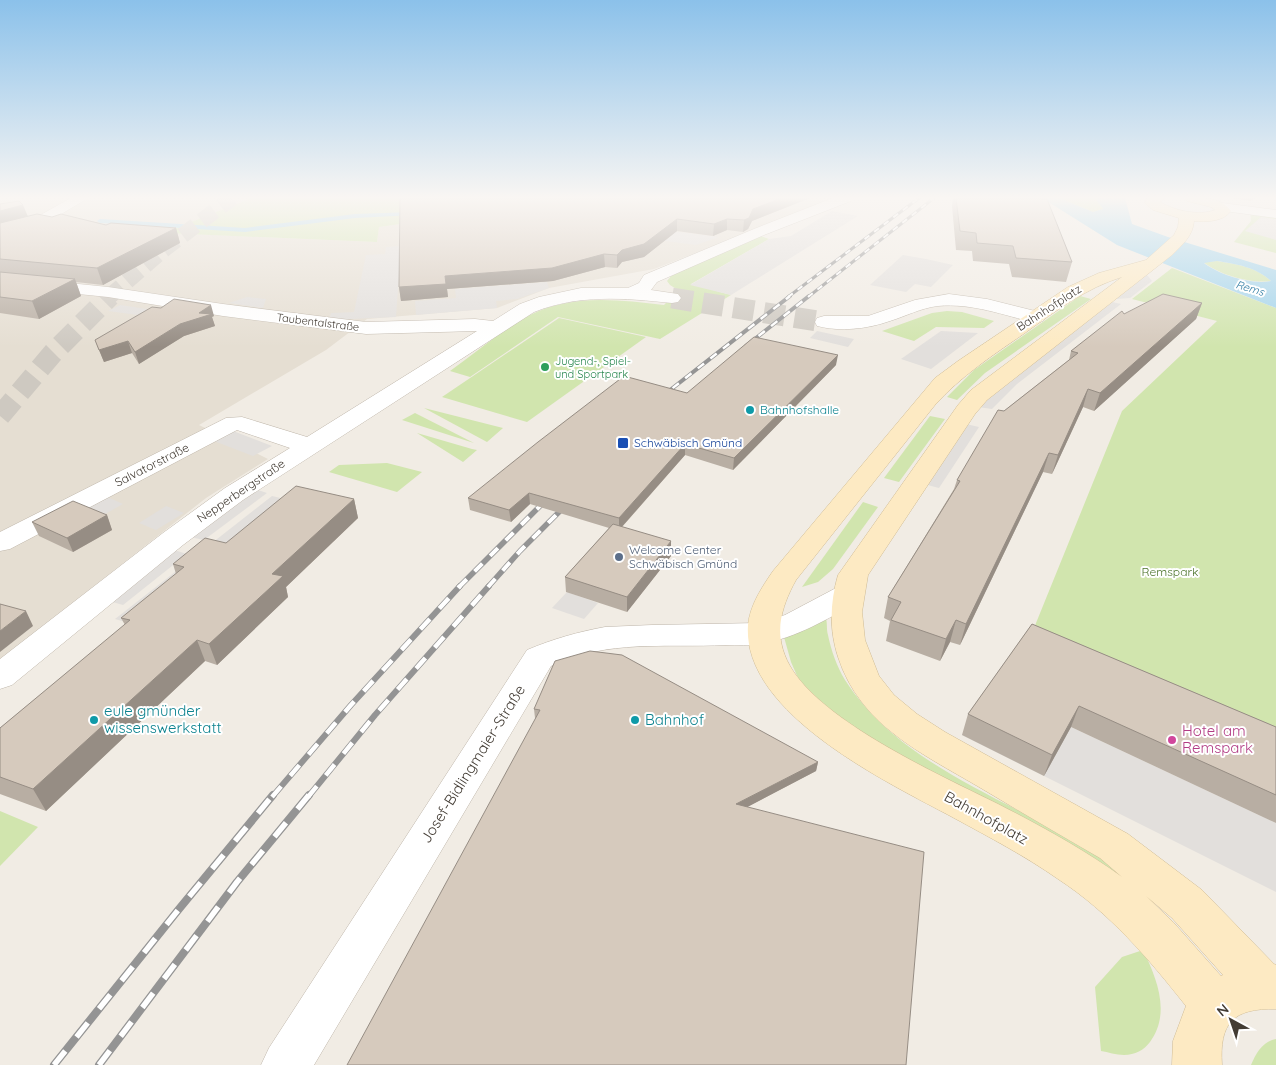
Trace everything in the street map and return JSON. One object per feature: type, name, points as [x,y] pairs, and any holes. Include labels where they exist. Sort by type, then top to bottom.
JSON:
[{"type":"main road","points":[[1148,264],[1170,248]]},
{"type":"main road","name":"Bahnhofplatz","points":[[1148,264],[1084,285],[965,365],[943,383],[927,400],[783,577],[768,603],[764,634],[768,651],[781,679],[799,701],[812,712],[878,759],[1020,836],[1122,900],[1146,924],[1215,1004]]},
{"type":"main road","name":"Bahnhofplatz","points":[[1148,264],[1106,299],[998,379],[975,400],[960,418],[853,575],[847,595],[845,618],[858,671],[870,691],[887,710],[932,742],[1114,846],[1188,904],[1269,986]]},
{"type":"main road","points":[[1197,1065],[1196,1042],[1203,1021],[1215,1004],[1236,991],[1269,986]]},
{"type":"street","points":[[631,294],[645,287],[650,279],[723,248]]},
{"type":"street","name":"Taubentalstraße","points":[[0,281],[108,292],[223,310],[366,328],[475,325],[497,327]]},
{"type":"street","points":[[497,327],[526,308],[553,299],[585,294],[631,294],[672,298]]},
{"type":"street","points":[[824,322],[848,323],[873,320],[920,304],[939,300],[962,300],[985,304],[1036,317]]},
{"type":"street","name":"Nepperbergstraße","points":[[0,677],[173,539],[234,494],[497,327]]},
{"type":"street","name":"Salvatorstraße","points":[[0,543],[234,423],[309,446]]},
{"type":"street","points":[[764,634],[814,613],[847,595]]},
{"type":"street","name":"Josef-Bidlingmaier-Straße","points":[[286,1065],[539,658],[555,649],[599,640],[640,636],[764,634]]},
{"type":"shaded area","points":[[0,248],[709,248],[654,269],[549,288],[497,308],[367,319],[326,350],[199,425],[268,459],[206,498],[0,660]]},
{"type":"shaded area","points":[[386,248],[450,248],[400,258],[396,317],[329,320],[331,313],[354,312],[366,255],[385,254]]},
{"type":"shaded area","points":[[754,248],[807,248],[731,295],[690,285]]},
{"type":"shaded area","points":[[903,255],[953,265],[931,287],[915,284],[906,292],[870,285]]},
{"type":"shaded area","points":[[1147,275],[1152,281],[1130,298],[1116,299]]},
{"type":"shaded area","points":[[547,282],[549,288],[517,299],[496,301],[497,308],[416,315],[415,301],[456,298],[455,289]]},
{"type":"shaded area","points":[[247,297],[266,299],[263,308],[229,303]]},
{"type":"shaded area","points":[[1112,302],[1121,304],[1017,384],[992,409],[978,407],[1005,382]]},
{"type":"shaded area","points":[[120,305],[154,310],[145,316],[108,311]]},
{"type":"shaded area","points":[[817,331],[854,339],[848,347],[810,338]]},
{"type":"shaded area","points":[[941,331],[978,333],[931,369],[901,359]]},
{"type":"shaded area","points":[[966,424],[979,427],[939,488],[924,484]]},
{"type":"shaded area","points":[[233,431],[272,446],[253,456],[214,441]]},
{"type":"shaded area","points":[[255,489],[267,493],[204,540],[190,537]]},
{"type":"shaded area","points":[[103,495],[123,504],[98,518],[78,509]]},
{"type":"shaded area","points":[[272,496],[285,499],[129,623],[115,619]]},
{"type":"shaded area","points":[[166,506],[184,513],[156,530],[139,523]]},
{"type":"shaded area","points":[[174,550],[187,554],[123,605],[109,601]]},
{"type":"shaded area","points":[[567,592],[598,603],[584,619],[552,608]]},
{"type":"shaded area","points":[[992,690],[1276,823],[1276,892],[962,735]]},
{"type":"green space","points":[[731,248],[754,248],[691,284],[731,295],[660,339],[558,317],[470,377],[450,371],[519,321],[536,312],[554,306],[590,300],[664,305],[678,290],[667,281],[671,276]]},
{"type":"green space","points":[[1256,248],[1276,248],[1276,253]]},
{"type":"green space","points":[[1217,261],[1253,269],[1271,281],[1245,280],[1227,275],[1203,262]]},
{"type":"green space","name":"Remspark","points":[[1172,268],[1276,308],[1276,732],[1034,628],[1122,411],[1217,321],[1132,299]]},
{"type":"green space","points":[[1080,296],[1091,299],[985,373],[957,400],[947,397],[974,370]]},
{"type":"green space","points":[[962,312],[994,321],[984,328],[936,327],[914,341],[882,331],[932,313]]},
{"type":"green space","name":"Jugend-, Spiel- und Sportpark","points":[[559,318],[646,337],[527,422],[442,397]]},
{"type":"green space","points":[[424,408],[503,428],[487,442]]},
{"type":"green space","points":[[415,413],[474,443],[402,420]]},
{"type":"green space","points":[[930,416],[945,419],[899,482],[884,478]]},
{"type":"green space","points":[[417,433],[472,449],[477,450],[463,462]]},
{"type":"green space","points":[[387,463],[422,472],[397,492],[329,472],[339,465]]},
{"type":"green space","points":[[863,502],[878,507],[833,569],[818,582],[802,587]]},
{"type":"green space","points":[[825,616],[831,647],[842,675],[866,708],[890,732],[946,771],[1078,843],[1113,865],[1157,897],[1147,904],[896,756],[823,709],[798,678],[784,637]]},
{"type":"green space","points":[[0,811],[38,827],[0,866]]},
{"type":"green space","points":[[1143,950],[1160,996],[1160,1019],[1156,1031],[1148,1045],[1135,1053],[1121,1055],[1101,1051],[1095,987],[1122,957]]},
{"type":"green space","points":[[1276,1039],[1276,1065],[1251,1065],[1260,1048],[1267,1042]]},
{"type":"water","name":"Rems","points":[[1124,248],[1203,248],[1276,270],[1276,308]],"holes":[[[1217,261],[1259,272],[1271,281],[1254,282],[1236,278],[1204,263]]]},
{"type":"building","points":[[0,248],[137,248],[97,268],[0,259]]},
{"type":"building","points":[[399,248],[630,248],[622,250],[617,255],[604,254],[552,268],[445,276],[446,284],[399,287]]},
{"type":"building","points":[[1013,248],[1066,248],[1072,262],[1016,258]]},
{"type":"building","points":[[0,272],[75,279],[32,301],[0,297]]},
{"type":"building","points":[[1163,294],[1202,303],[1100,393],[1088,389],[1058,455],[1049,453],[966,624],[956,620],[946,639],[891,620],[901,602],[888,597],[960,481],[957,480],[998,410],[1004,411],[1078,353],[1071,351],[1122,311],[1124,314]]},
{"type":"building","points":[[174,299],[211,305],[199,313],[212,314],[180,324],[135,352],[128,341],[99,350],[95,340],[152,307],[161,308]]},
{"type":"building","points":[[754,337],[838,355],[734,458],[685,444],[619,518],[529,493],[509,510],[468,498],[624,376],[687,393]]},
{"type":"building","points":[[296,486],[354,499],[272,574],[283,576],[209,644],[197,640],[33,789],[0,777],[0,728],[130,620],[121,618],[184,567],[173,564],[205,538],[226,543]]},
{"type":"building","points":[[73,501],[107,515],[67,538],[32,522]]},
{"type":"building","points":[[613,524],[671,541],[627,597],[565,577]]},
{"type":"building","points":[[0,604],[26,611],[0,631]]},
{"type":"building","points":[[1032,624],[1276,727],[1276,795],[1079,706],[1052,755],[968,714]]},
{"type":"building","points":[[590,651],[622,655],[818,762],[736,804],[924,852],[906,1065],[347,1065],[540,710],[534,709],[555,661]]},
{"type":"tunnel","points":[[109,297],[166,248]]},
{"type":"tunnel","points":[[0,416],[53,353],[109,297]]},
{"type":"tunnel","points":[[672,298],[824,322]]},
{"type":"railway","points":[[788,297],[853,248]]},
{"type":"railway","points":[[808,297],[871,248]]},
{"type":"railway","points":[[660,398],[790,296]]},
{"type":"railway","points":[[746,346],[809,296]]},
{"type":"railway","points":[[460,586],[548,498]]},
{"type":"railway","points":[[488,587],[520,551],[568,503]]},
{"type":"railway","points":[[272,797],[351,705],[460,586]]},
{"type":"railway","points":[[308,797],[375,715],[489,586]]},
{"type":"railway","points":[[54,1065],[273,795]]},
{"type":"railway","points":[[99,1065],[237,882],[309,795]]},
{"type":"place","name":"Jugend-, Spiel- und Sportpark","points":[[545,367]]},
{"type":"place","name":"Bahnhofshalle","points":[[750,410]]},
{"type":"place","name":"Schwäbisch Gmünd","points":[[623,443]]},
{"type":"place","name":"Welcome Center Schwäbisch Gmünd","points":[[619,557]]},
{"type":"place","name":"eule gmünder wissenswerkstatt","points":[[94,720]]},
{"type":"place","name":"Bahnhof","points":[[635,720]]},
{"type":"place","name":"Hotel am Remspark","points":[[1172,740]]}]
